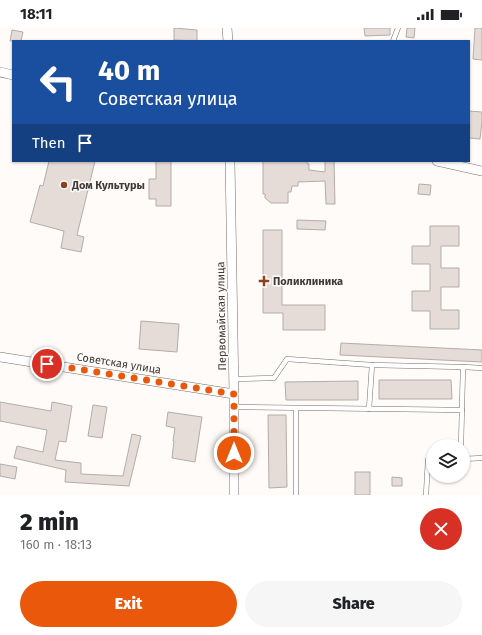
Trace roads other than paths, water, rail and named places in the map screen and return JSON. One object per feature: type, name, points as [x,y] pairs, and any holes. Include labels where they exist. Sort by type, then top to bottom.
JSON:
[{"type":"street","points":[[227,28],[228,40]]},
{"type":"street","points":[[0,72],[12,75]]},
{"type":"street","name":"Первомайская улица","points":[[230,162],[234,379],[234,495]]},
{"type":"street","points":[[442,162],[482,171]]},
{"type":"street","name":"Советская улица","points":[[0,357],[234,394]]},
{"type":"lane","points":[[393,40],[398,28]]},
{"type":"lane","points":[[234,379],[274,378],[287,359],[482,368]]},
{"type":"lane","points":[[369,409],[372,364]]},
{"type":"lane","points":[[461,439],[463,366]]},
{"type":"lane","points":[[234,406],[462,410]]},
{"type":"lane","points":[[296,408],[296,495]]},
{"type":"lane","points":[[470,459],[482,458]]},
{"type":"lane","points":[[426,495],[427,483]]},
{"type":"place","name":"Дом Культуры","points":[[64,185]]},
{"type":"place","name":"Поликлиника","points":[[264,281]]}]
